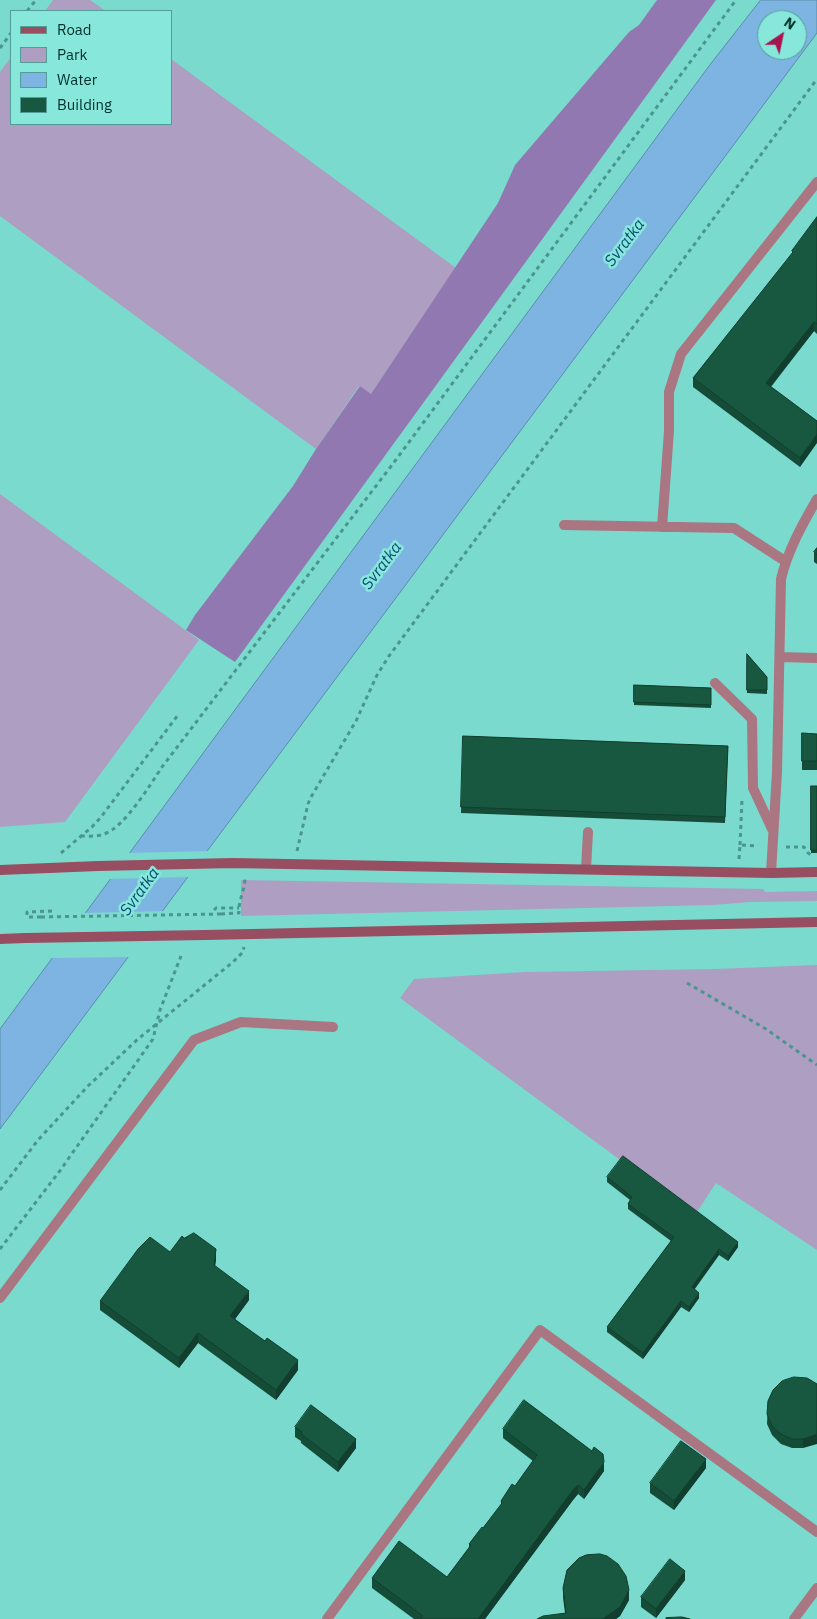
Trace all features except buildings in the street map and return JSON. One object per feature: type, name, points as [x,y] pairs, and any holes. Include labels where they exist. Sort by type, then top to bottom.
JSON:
[{"type":"street","points":[[0,870],[253,863],[817,872]]},
{"type":"street","points":[[0,939],[817,922]]},
{"type":"lane","points":[[662,527],[669,431],[669,392],[681,354],[817,182]]},
{"type":"lane","points":[[771,872],[777,772],[781,579],[785,561],[802,524],[817,499]]},
{"type":"lane","points":[[564,525],[734,528],[785,561]]},
{"type":"lane","points":[[780,657],[817,658]]},
{"type":"lane","points":[[715,683],[752,719],[753,788],[773,832]]},
{"type":"lane","points":[[586,869],[588,832]]},
{"type":"lane","points":[[0,1298],[194,1040],[241,1022],[333,1027]]},
{"type":"lane","points":[[328,1619],[540,1330],[817,1532]]},
{"type":"lane","points":[[794,1619],[817,1588]]},
{"type":"path","points":[[28,10],[36,0]]},
{"type":"path","points":[[81,836],[106,834],[119,824],[135,805],[167,760],[401,454],[736,0]]},
{"type":"path","points":[[0,48],[10,34]]},
{"type":"path","points":[[293,864],[311,797],[348,735],[377,675],[389,656],[817,79]]},
{"type":"path","points":[[44,869],[92,827],[107,810],[178,715]]},
{"type":"path","points":[[740,845],[742,797]]},
{"type":"path","points":[[52,911],[27,912],[27,917],[239,913],[245,886],[245,873],[253,863]]},
{"type":"path","points":[[214,910],[216,908],[239,908]]},
{"type":"path","points":[[0,1190],[56,1119],[114,1060],[243,952],[245,935]]},
{"type":"path","points":[[0,1250],[153,1039],[160,1010],[171,986],[181,956]]},
{"type":"path","points":[[688,983],[766,1029],[817,1065]]},
{"type":"green space","points":[[53,0],[90,0],[105,10],[46,10]]},
{"type":"green space","points":[[10,58],[10,125],[172,125],[172,60],[456,268],[371,394],[359,386],[316,449],[0,216],[0,72]]},
{"type":"green space","points":[[0,494],[199,640],[65,822],[0,827]]},
{"type":"green space","points":[[241,880],[763,889],[765,892],[817,891],[817,901],[241,916]]},
{"type":"green space","points":[[817,965],[817,1250],[716,1183],[695,1215],[400,998],[414,979],[524,972],[716,969]]},
{"type":"shaded area","points":[[657,0],[716,0],[235,662],[186,630],[195,615],[293,486],[360,386],[371,394],[498,203],[515,165],[629,32],[639,25]]},
{"type":"water","name":"Svratka","points":[[761,0],[817,0],[817,33],[807,46],[807,10],[757,10],[757,60],[797,60],[0,1129],[0,1029],[709,66]]},
{"type":"pier","points":[[210,851],[191,877],[107,879],[126,853]]},
{"type":"pier","points":[[165,911],[131,957],[49,958],[82,913]]}]
